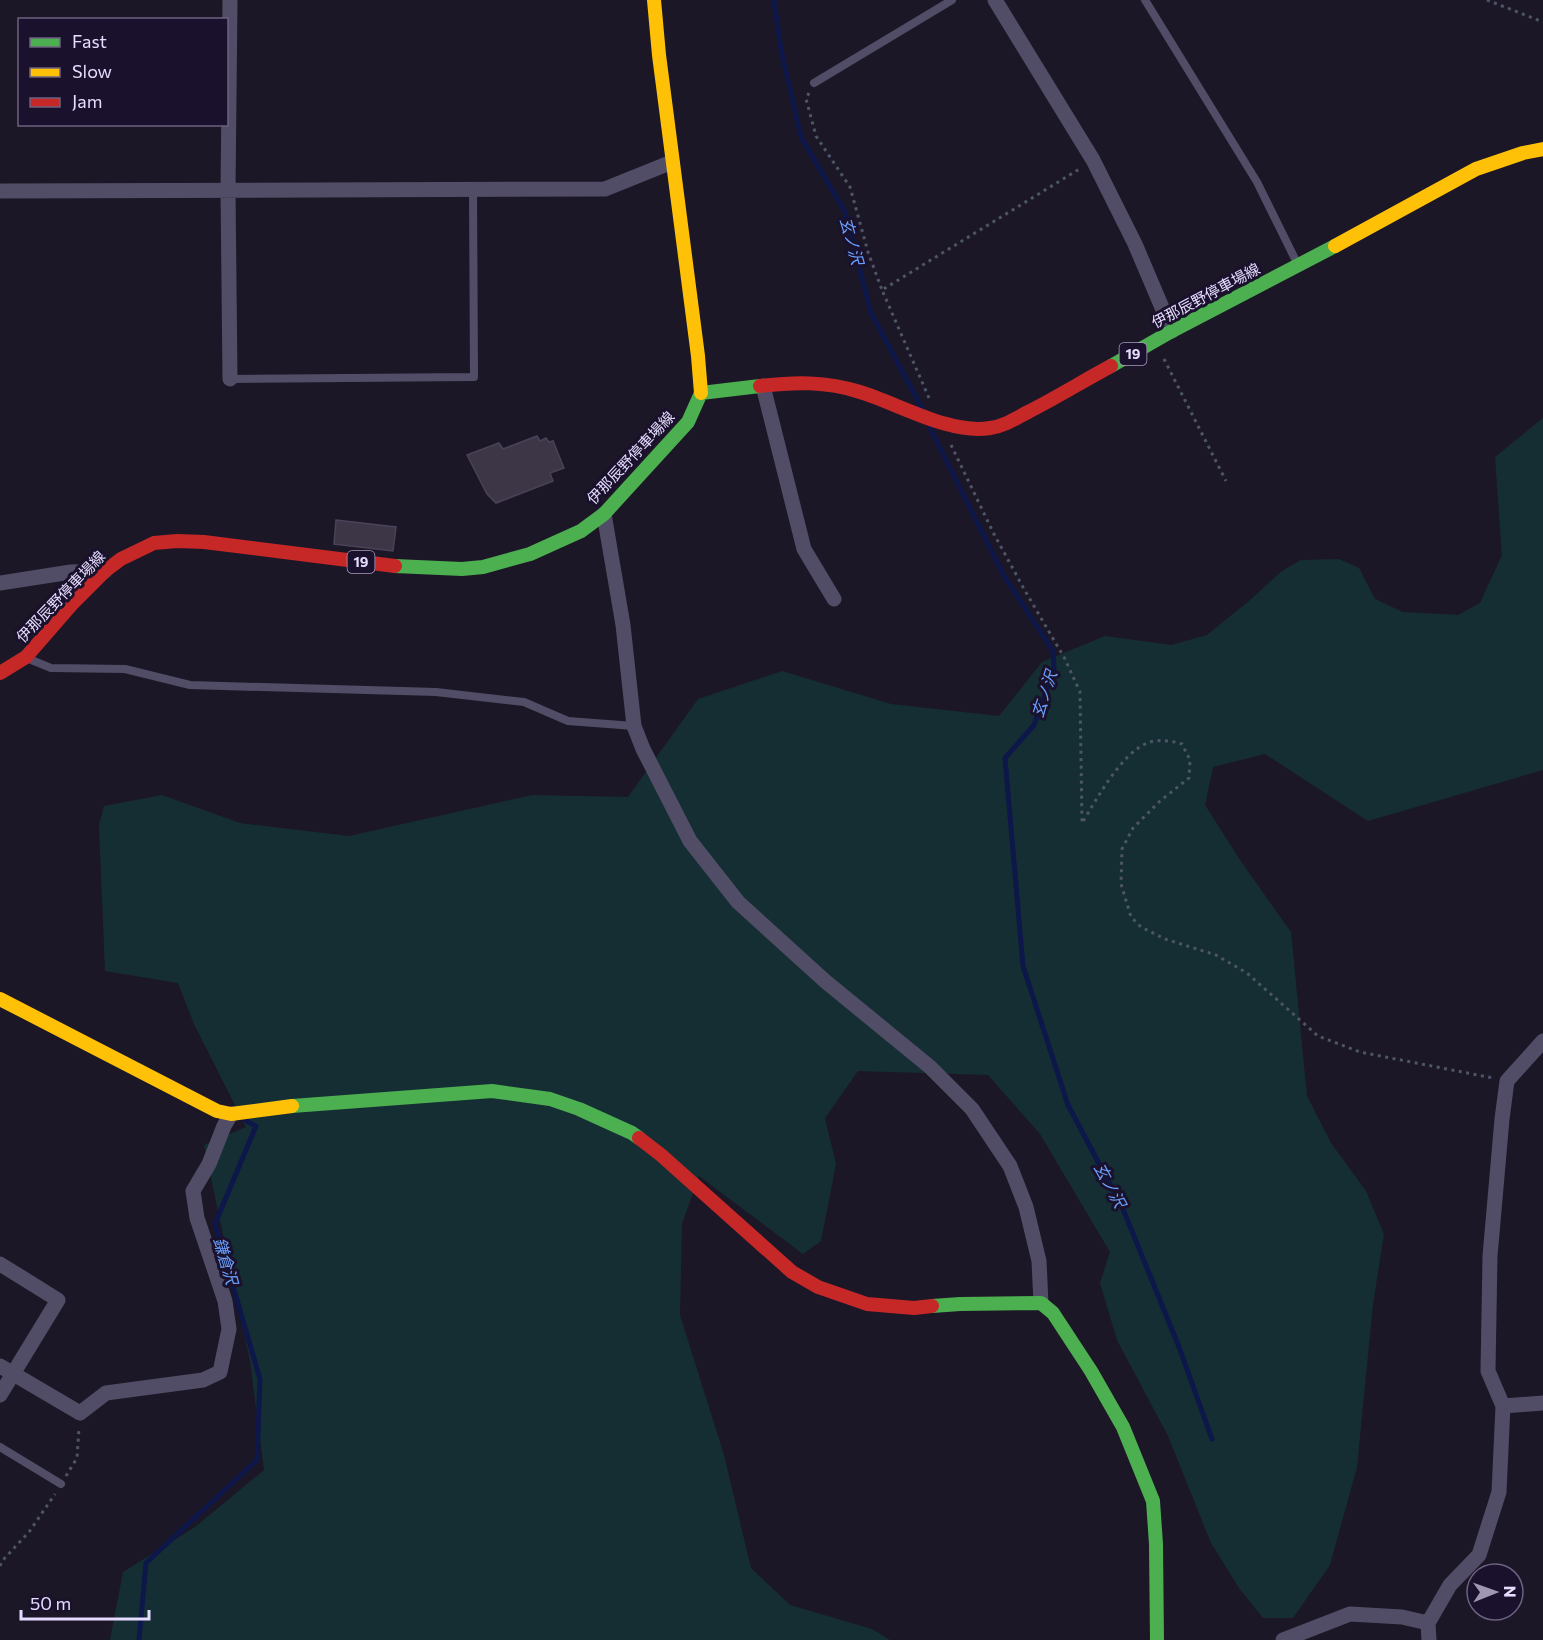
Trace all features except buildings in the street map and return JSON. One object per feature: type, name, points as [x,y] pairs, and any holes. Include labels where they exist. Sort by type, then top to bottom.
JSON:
[{"type":"street","points":[[230,0],[228,190],[230,379]]},
{"type":"street","points":[[654,0],[701,393]]},
{"type":"street","points":[[996,0],[1093,160],[1135,244],[1172,331]]},
{"type":"street","name":"伊那辰野停車場線","points":[[0,673],[26,657],[105,571],[121,559],[154,543],[204,542],[383,565],[462,569],[483,567],[530,554],[581,531],[604,513],[688,422],[701,393],[808,383],[839,386],[861,392],[940,423],[973,429],[1000,426],[1040,406],[1172,331],[1298,266],[1476,169],[1523,153],[1543,149]]},
{"type":"street","points":[[0,191],[605,189],[672,162]]},
{"type":"street","points":[[763,386],[804,549],[834,599]]},
{"type":"street","points":[[604,513],[623,625],[634,726],[643,749],[690,841],[738,902],[825,981],[930,1067],[972,1109],[1010,1166],[1026,1207],[1039,1261],[1041,1302]]},
{"type":"street","points":[[0,583],[71,572],[105,571]]},
{"type":"street","points":[[0,999],[207,1106],[231,1114],[286,1106],[492,1091],[550,1099],[579,1108],[632,1133],[661,1155],[792,1272],[818,1287],[867,1304],[914,1308],[960,1304],[1041,1302],[1053,1313],[1123,1427],[1152,1501],[1156,1544],[1157,1640]]},
{"type":"street","points":[[1430,1640],[1428,1623],[1449,1585],[1479,1555],[1499,1492],[1503,1406],[1488,1371],[1490,1256],[1507,1081],[1543,1041]]},
{"type":"street","points":[[6,1370],[80,1413],[106,1393],[203,1380],[220,1372],[229,1329],[225,1301],[197,1218],[193,1191],[231,1114]]},
{"type":"street","points":[[0,1264],[58,1300],[6,1370],[0,1395]]},
{"type":"street","points":[[1503,1406],[1543,1403]]},
{"type":"street","points":[[1283,1640],[1350,1614],[1402,1617],[1428,1623]]},
{"type":"lane","points":[[814,83],[952,0]]},
{"type":"lane","points":[[1145,0],[1257,182],[1298,266]]},
{"type":"lane","points":[[230,379],[474,377],[473,190]]},
{"type":"lane","points":[[26,657],[51,668],[125,669],[190,685],[436,693],[524,702],[568,722],[634,726]]},
{"type":"lane","points":[[0,1447],[61,1484]]},
{"type":"path","points":[[1487,0],[1543,22]]},
{"type":"path","points":[[814,83],[806,99],[816,136],[850,187],[868,252],[882,290],[940,423],[994,534],[1065,659],[1080,692],[1082,823],[1116,770],[1138,748],[1150,742],[1166,740],[1182,744],[1191,760],[1189,778],[1160,801],[1133,828],[1122,849],[1121,884],[1131,917],[1141,927],[1165,939],[1216,956],[1247,973],[1318,1036],[1360,1052],[1507,1081]]},
{"type":"path","points":[[882,290],[1093,160]]},
{"type":"path","points":[[1155,341],[1226,481]]},
{"type":"path","points":[[0,1566],[29,1532],[77,1458],[80,1413]]},
{"type":"green space","points":[[1543,418],[1543,770],[1368,821],[1265,754],[1213,767],[1205,805],[1242,863],[1291,932],[1307,1096],[1331,1143],[1366,1191],[1384,1234],[1373,1304],[1357,1467],[1330,1565],[1293,1618],[1263,1618],[1239,1588],[1211,1543],[1168,1436],[1117,1340],[1100,1283],[1110,1252],[1040,1134],[988,1075],[858,1071],[825,1118],[836,1164],[821,1241],[803,1254],[699,1176],[682,1224],[680,1315],[724,1455],[751,1568],[790,1605],[872,1629],[890,1640],[110,1640],[123,1572],[195,1527],[264,1470],[250,1361],[204,1145],[246,1127],[194,1024],[178,983],[105,971],[99,825],[104,806],[162,795],[240,823],[349,836],[532,795],[628,797],[698,699],[782,671],[891,704],[999,716],[1042,662],[1105,636],[1171,645],[1207,635],[1282,571],[1301,560],[1339,559],[1359,568],[1375,599],[1403,612],[1458,615],[1480,603],[1502,555],[1495,457]]},
{"type":"waterway","name":"玄ノ沢","points":[[774,0],[781,50],[801,137],[845,212],[871,313],[922,408]]},
{"type":"waterway","name":"玄ノ沢","points":[[930,428],[1004,576],[1053,651],[1054,669],[1034,725],[1005,758],[1023,966],[1068,1105],[1123,1209],[1179,1347],[1212,1439]]},
{"type":"waterway","name":"鎌倉沢","points":[[139,1640],[146,1563],[257,1460],[260,1379],[215,1224],[256,1126],[243,1119]]},
{"type":"traffic: fast","points":[[1111,366],[1172,331],[1335,246]]},
{"type":"traffic: fast","points":[[395,566],[462,569],[483,567],[530,554],[581,531],[604,514],[688,422],[701,393],[760,386]]},
{"type":"traffic: fast","points":[[292,1106],[492,1091],[550,1099],[579,1109],[639,1138]]},
{"type":"traffic: fast","points":[[932,1306],[1041,1303],[1053,1313],[1091,1371],[1123,1427],[1153,1501],[1157,1640]]},
{"type":"traffic: slow","points":[[654,0],[701,393]]},
{"type":"traffic: slow","points":[[1335,246],[1476,169],[1523,153],[1543,149]]},
{"type":"traffic: slow","points":[[0,999],[217,1111],[231,1114],[292,1106]]},
{"type":"traffic: jam","points":[[760,386],[798,383],[847,388],[941,423],[974,429],[990,428],[1009,422],[1111,366]]},
{"type":"traffic: jam","points":[[0,673],[26,657],[73,603],[105,571],[121,559],[154,543],[204,542],[395,566]]},
{"type":"traffic: jam","points":[[639,1138],[792,1272],[818,1287],[867,1304],[914,1308],[932,1306]]}]
